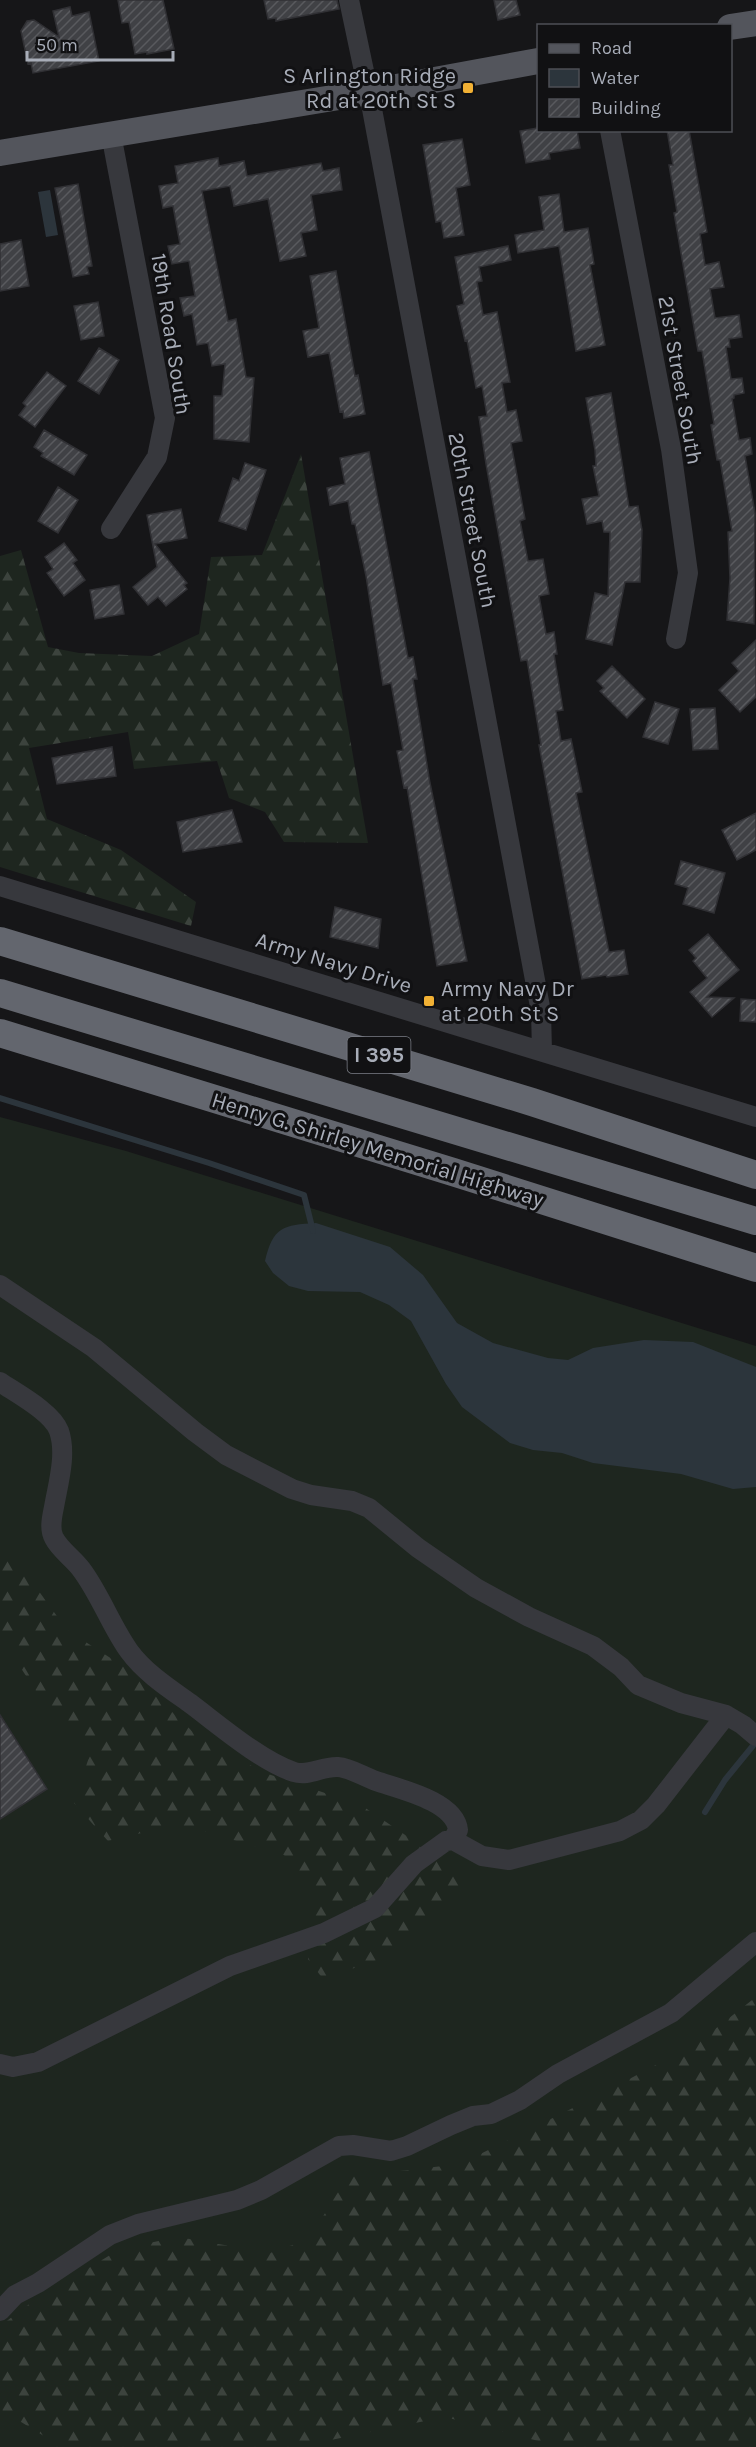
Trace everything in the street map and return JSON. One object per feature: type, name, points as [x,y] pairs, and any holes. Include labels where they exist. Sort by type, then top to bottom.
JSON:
[{"type":"highway","name":"I 395","points":[[0,941],[532,1102],[756,1175]]},
{"type":"highway","points":[[0,993],[756,1221]]},
{"type":"highway","name":"Henry G. Shirley Memorial Highway","points":[[0,1033],[756,1268]]},
{"type":"main road","points":[[732,27],[756,22]]},
{"type":"main road","points":[[0,153],[369,92],[537,61]]},
{"type":"street","name":"20th Street South","points":[[349,0],[369,92],[541,1012],[542,1051]]},
{"type":"street","name":"21st Street South","points":[[610,132],[671,450],[688,573],[676,639]]},
{"type":"street","name":"19th Road South","points":[[111,134],[165,418],[157,457],[111,528]]},
{"type":"street","name":"Army Navy Drive","points":[[0,886],[756,1117]]},
{"type":"street","points":[[0,1285],[94,1348],[226,1455],[292,1489],[311,1495],[352,1501],[369,1508],[418,1548],[476,1588],[529,1617],[593,1646],[621,1667],[638,1685],[681,1703],[726,1715],[750,1731]]},
{"type":"street","points":[[0,1382],[53,1420],[59,1430],[61,1454],[51,1522],[53,1537],[82,1569],[130,1653],[152,1674],[261,1755],[294,1772],[308,1773],[327,1767],[340,1767],[376,1781],[409,1790],[453,1817],[458,1830],[453,1840]]},
{"type":"street","points":[[0,2064],[13,2067],[38,2062],[230,1966],[324,1934],[375,1908],[414,1864],[446,1841],[453,1840],[482,1856],[509,1860],[620,1831],[641,1820],[656,1806],[726,1715]]},
{"type":"street","points":[[0,2311],[15,2295],[38,2283],[110,2235],[138,2224],[237,2200],[261,2190],[339,2146],[353,2145],[391,2151],[473,2116],[491,2114],[519,2100],[558,2074],[670,2013],[756,1942]]},
{"type":"green space","points":[[301,454],[368,843],[284,842],[265,812],[229,798],[217,761],[134,769],[128,732],[29,748],[47,819],[121,850],[196,902],[191,926],[0,867],[0,556],[21,550],[48,647],[79,653],[152,656],[199,634],[211,557],[262,555]]},
{"type":"green space","points":[[0,1117],[126,1151],[756,1346],[756,2447],[0,2447]]},
{"type":"green space","points":[[0,1552],[22,1568],[67,1630],[126,1668],[192,1731],[262,1772],[361,1805],[476,1883],[394,1954],[323,1979],[308,1959],[312,1894],[284,1855],[193,1828],[150,1831],[108,1841],[74,1803],[91,1751],[47,1708],[0,1636]]},
{"type":"green space","points":[[756,1997],[756,2447],[724,2447],[722,2440],[674,2447],[562,2447],[445,2417],[296,2447],[53,2447],[52,2441],[0,2409],[0,2326],[28,2305],[120,2249],[178,2237],[270,2253],[309,2239],[350,2173],[391,2172],[460,2164],[697,2043]]},
{"type":"water","points":[[50,190],[58,235],[46,237],[38,192]]},
{"type":"water","points":[[316,1223],[390,1247],[423,1275],[457,1323],[493,1343],[548,1358],[568,1360],[593,1348],[644,1340],[693,1342],[756,1367],[756,1487],[733,1489],[681,1474],[593,1463],[562,1453],[533,1450],[510,1443],[462,1407],[446,1384],[411,1321],[389,1305],[360,1292],[308,1291],[289,1286],[273,1273],[265,1261],[276,1235],[287,1227]]},
{"type":"building","points":[[118,0],[163,0],[174,49],[135,54],[129,22],[122,23]]},
{"type":"building","points":[[264,0],[337,0],[339,9],[276,21],[276,18],[268,19]]},
{"type":"building","points":[[494,0],[516,0],[520,15],[498,20]]},
{"type":"building","points":[[70,7],[72,16],[89,12],[99,61],[33,73],[31,63],[28,64],[21,31],[27,21],[34,20],[59,37],[53,11]]},
{"type":"building","points":[[537,128],[537,132],[577,132],[580,148],[549,153],[550,159],[526,163],[520,131]]},
{"type":"building","points":[[667,132],[689,132],[707,232],[700,234],[705,265],[719,262],[724,287],[710,289],[715,318],[739,315],[742,337],[729,339],[730,347],[726,347],[731,379],[742,378],[744,393],[734,395],[732,399],[739,440],[750,438],[752,454],[745,456],[755,513],[754,624],[727,620],[730,578],[728,532],[732,531],[720,460],[717,460],[711,425],[714,424],[702,351],[698,351],[674,213],[677,212],[669,165],[673,165]]},
{"type":"building","points":[[462,139],[470,185],[456,188],[464,235],[444,238],[441,221],[436,222],[423,145]]},
{"type":"building","points":[[218,158],[219,166],[244,161],[247,176],[321,163],[323,171],[339,168],[342,190],[311,195],[317,230],[301,233],[306,256],[280,261],[268,199],[234,206],[230,186],[202,191],[228,321],[236,319],[246,377],[254,378],[249,442],[214,439],[214,396],[222,396],[225,364],[212,366],[208,343],[197,345],[192,314],[184,316],[180,298],[195,296],[189,261],[172,264],[168,246],[180,244],[173,206],[163,208],[159,186],[178,183],[175,166]]},
{"type":"building","points":[[78,184],[92,266],[87,267],[89,274],[73,277],[55,188]]},
{"type":"building","points":[[559,194],[564,232],[588,228],[594,264],[590,265],[605,345],[576,351],[559,246],[518,253],[515,235],[544,230],[539,197]]},
{"type":"building","points":[[21,240],[29,286],[0,291],[0,244]]},
{"type":"building","points":[[508,246],[511,260],[479,267],[482,281],[477,282],[483,315],[497,312],[510,382],[502,383],[507,412],[516,410],[522,441],[511,443],[525,519],[520,521],[528,561],[543,559],[549,594],[539,596],[546,634],[554,632],[557,654],[554,654],[563,710],[556,711],[561,741],[571,739],[582,792],[576,793],[609,952],[624,950],[628,974],[582,979],[539,745],[541,745],[527,660],[521,661],[486,464],[479,417],[487,416],[482,386],[476,388],[467,340],[465,341],[457,306],[464,304],[455,257]]},
{"type":"building","points":[[336,271],[355,376],[358,375],[365,414],[344,418],[343,411],[340,412],[329,353],[308,357],[303,331],[319,328],[310,276]]},
{"type":"building","points":[[98,302],[104,336],[81,340],[74,306]]},
{"type":"building","points":[[99,348],[119,360],[99,394],[78,381]]},
{"type":"building","points":[[47,372],[66,386],[35,427],[19,415],[26,406],[23,403]]},
{"type":"building","points":[[611,393],[629,507],[638,506],[642,530],[640,582],[625,582],[612,645],[586,639],[595,593],[608,596],[610,532],[604,532],[602,521],[587,524],[582,499],[599,496],[593,466],[596,466],[595,450],[586,398]]},
{"type":"building","points":[[44,430],[87,455],[74,475],[41,456],[43,453],[34,447]]},
{"type":"building","points":[[369,452],[408,658],[413,657],[417,679],[413,679],[430,783],[467,961],[437,966],[407,787],[404,788],[397,751],[403,750],[391,683],[383,685],[366,576],[355,524],[352,524],[348,501],[330,505],[327,488],[345,484],[340,458]]},
{"type":"building","points":[[245,463],[266,470],[246,530],[219,521],[233,478],[239,481]]},
{"type":"building","points":[[58,487],[78,500],[58,533],[38,521]]},
{"type":"building","points":[[181,509],[187,538],[155,544],[187,583],[184,585],[187,589],[166,606],[158,597],[148,605],[133,587],[157,567],[147,515]]},
{"type":"building","points":[[64,543],[77,560],[73,563],[85,580],[64,596],[47,573],[53,569],[45,557]]},
{"type":"building","points":[[119,585],[124,614],[95,619],[90,590]]},
{"type":"building","points":[[756,640],[756,697],[740,712],[719,690],[739,671],[732,663]]},
{"type":"building","points":[[612,666],[645,699],[627,718],[600,691],[604,688],[597,681]]},
{"type":"building","points":[[655,702],[679,709],[668,744],[643,737]]},
{"type":"building","points":[[715,708],[718,749],[693,750],[690,709]]},
{"type":"building","points":[[112,747],[116,776],[57,784],[52,758]]},
{"type":"building","points":[[232,810],[242,842],[183,852],[177,822]]},
{"type":"building","points":[[756,813],[756,850],[737,860],[722,830]]},
{"type":"building","points":[[681,861],[725,873],[714,913],[683,904],[688,888],[675,884]]},
{"type":"building","points":[[335,907],[381,919],[378,948],[330,937]]},
{"type":"building","points":[[708,934],[739,970],[707,997],[734,998],[712,1017],[690,992],[707,978],[693,961],[696,958],[689,950]]},
{"type":"building","points":[[741,999],[756,1000],[756,1022],[740,1021]]},
{"type":"building","points":[[0,1715],[47,1789],[0,1819]]},
{"type":"waterway","points":[[0,1098],[304,1195],[313,1231]]},
{"type":"waterway","points":[[705,1812],[725,1780],[756,1742]]},
{"type":"place","name":"S Arlington Ridge Rd at 20th St S","points":[[468,88]]},
{"type":"place","name":"Army Navy Dr at 20th St S","points":[[429,1001]]}]
